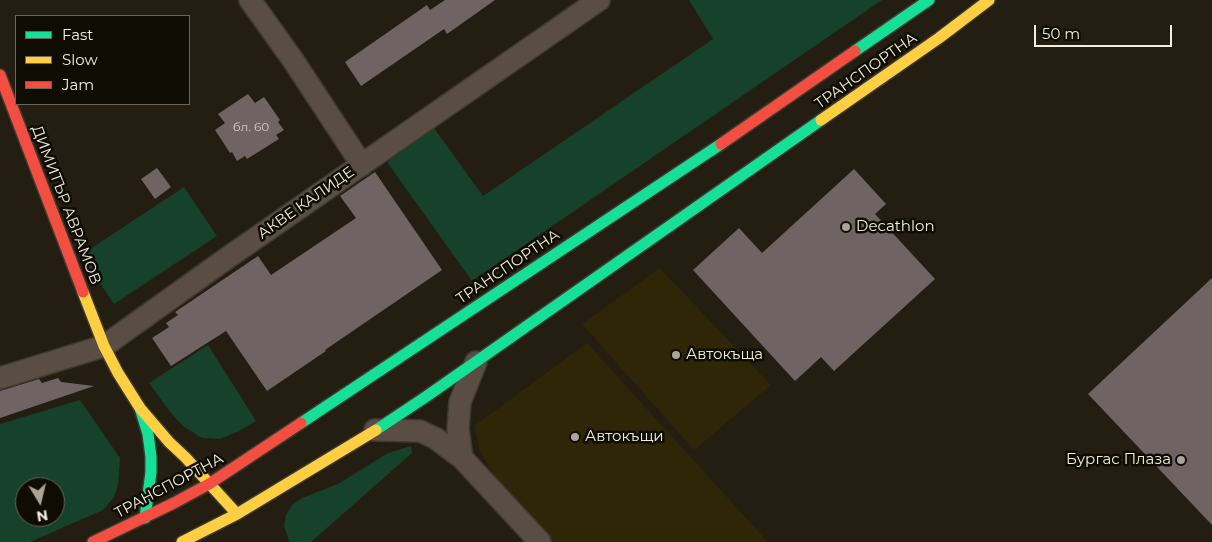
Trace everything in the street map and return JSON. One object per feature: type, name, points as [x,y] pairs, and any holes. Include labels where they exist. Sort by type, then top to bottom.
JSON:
[{"type":"main road","name":"ТРАНСПОРТНА","points":[[93,542],[209,484],[727,140],[929,0]]},
{"type":"main road","name":"ТРАНСПОРТНА","points":[[182,542],[237,514],[375,430],[476,362],[931,44],[989,0]]},
{"type":"main road","name":"ДИМИТЪР АВРАМОВ","points":[[0,75],[104,346],[140,408]]},
{"type":"main road","points":[[140,408],[168,442],[186,458],[237,514]]},
{"type":"main road","points":[[140,408],[148,434],[152,457],[144,518]]},
{"type":"street","points":[[250,0],[293,60],[362,165]]},
{"type":"street","name":"АКВЕ КАЛИДЕ","points":[[0,378],[104,346],[599,0]]},
{"type":"street","points":[[462,458],[458,429],[460,402],[476,362]]},
{"type":"street","points":[[375,430],[420,431],[435,438],[462,458],[540,542]]},
{"type":"shaded area","name":"Автокъща","points":[[660,268],[771,385],[694,450],[582,324]]},
{"type":"shaded area","name":"Автокъщи","points":[[587,343],[768,542],[552,542],[498,483],[479,449],[474,426]]},
{"type":"green space","points":[[689,0],[882,0],[472,281],[387,162],[434,128],[483,196],[713,39]]},
{"type":"green space","points":[[184,187],[217,236],[114,304],[81,255]]},
{"type":"green space","points":[[208,345],[256,421],[220,439],[202,438],[184,427],[170,412],[149,383]]},
{"type":"green space","points":[[80,400],[120,458],[118,485],[114,497],[103,510],[65,527],[65,477],[15,477],[15,527],[64,527],[30,542],[0,542],[0,424]]},
{"type":"green space","points":[[411,446],[412,453],[311,542],[290,542],[284,526],[286,515],[292,505],[302,498],[338,484],[388,453]]},
{"type":"building","points":[[445,0],[495,0],[447,34],[444,29],[361,86],[345,62],[427,5],[430,10]]},
{"type":"building","points":[[248,94],[255,103],[264,97],[280,120],[278,122],[284,130],[276,135],[279,139],[247,159],[245,156],[237,161],[215,130],[225,123],[218,114]]},
{"type":"building","points":[[157,168],[171,187],[155,199],[141,179]]},
{"type":"building","points":[[854,169],[886,204],[875,214],[935,279],[834,371],[821,357],[795,381],[693,270],[739,228],[762,253]]},
{"type":"building","points":[[375,172],[442,270],[267,391],[226,331],[171,366],[152,338],[169,327],[166,323],[178,315],[175,312],[258,256],[271,275],[356,218],[340,196]]},
{"type":"building","name":"Бургас Плаза","points":[[1212,278],[1212,525],[1088,394]]},
{"type":"building","points":[[58,378],[61,382],[94,386],[0,418],[0,391],[39,379],[42,383]]},
{"type":"traffic: fast","points":[[855,51],[929,0]]},
{"type":"traffic: fast","points":[[376,430],[821,120]]},
{"type":"traffic: fast","points":[[301,423],[721,144]]},
{"type":"traffic: fast","points":[[140,408],[148,434],[151,457],[145,518]]},
{"type":"traffic: slow","points":[[821,120],[939,38],[989,0]]},
{"type":"traffic: slow","points":[[83,292],[104,346],[140,408],[169,442],[237,514]]},
{"type":"traffic: slow","points":[[182,542],[237,514],[376,430]]},
{"type":"traffic: jam","points":[[721,144],[855,51]]},
{"type":"traffic: jam","points":[[0,75],[83,292]]},
{"type":"traffic: jam","points":[[93,542],[209,484],[301,423]]},
{"type":"place","name":"Decathlon","points":[[846,227]]},
{"type":"place","name":"Автокъща","points":[[676,355]]},
{"type":"place","name":"Автокъщи","points":[[575,437]]},
{"type":"place","name":"Бургас Плаза","points":[[1181,460]]}]
